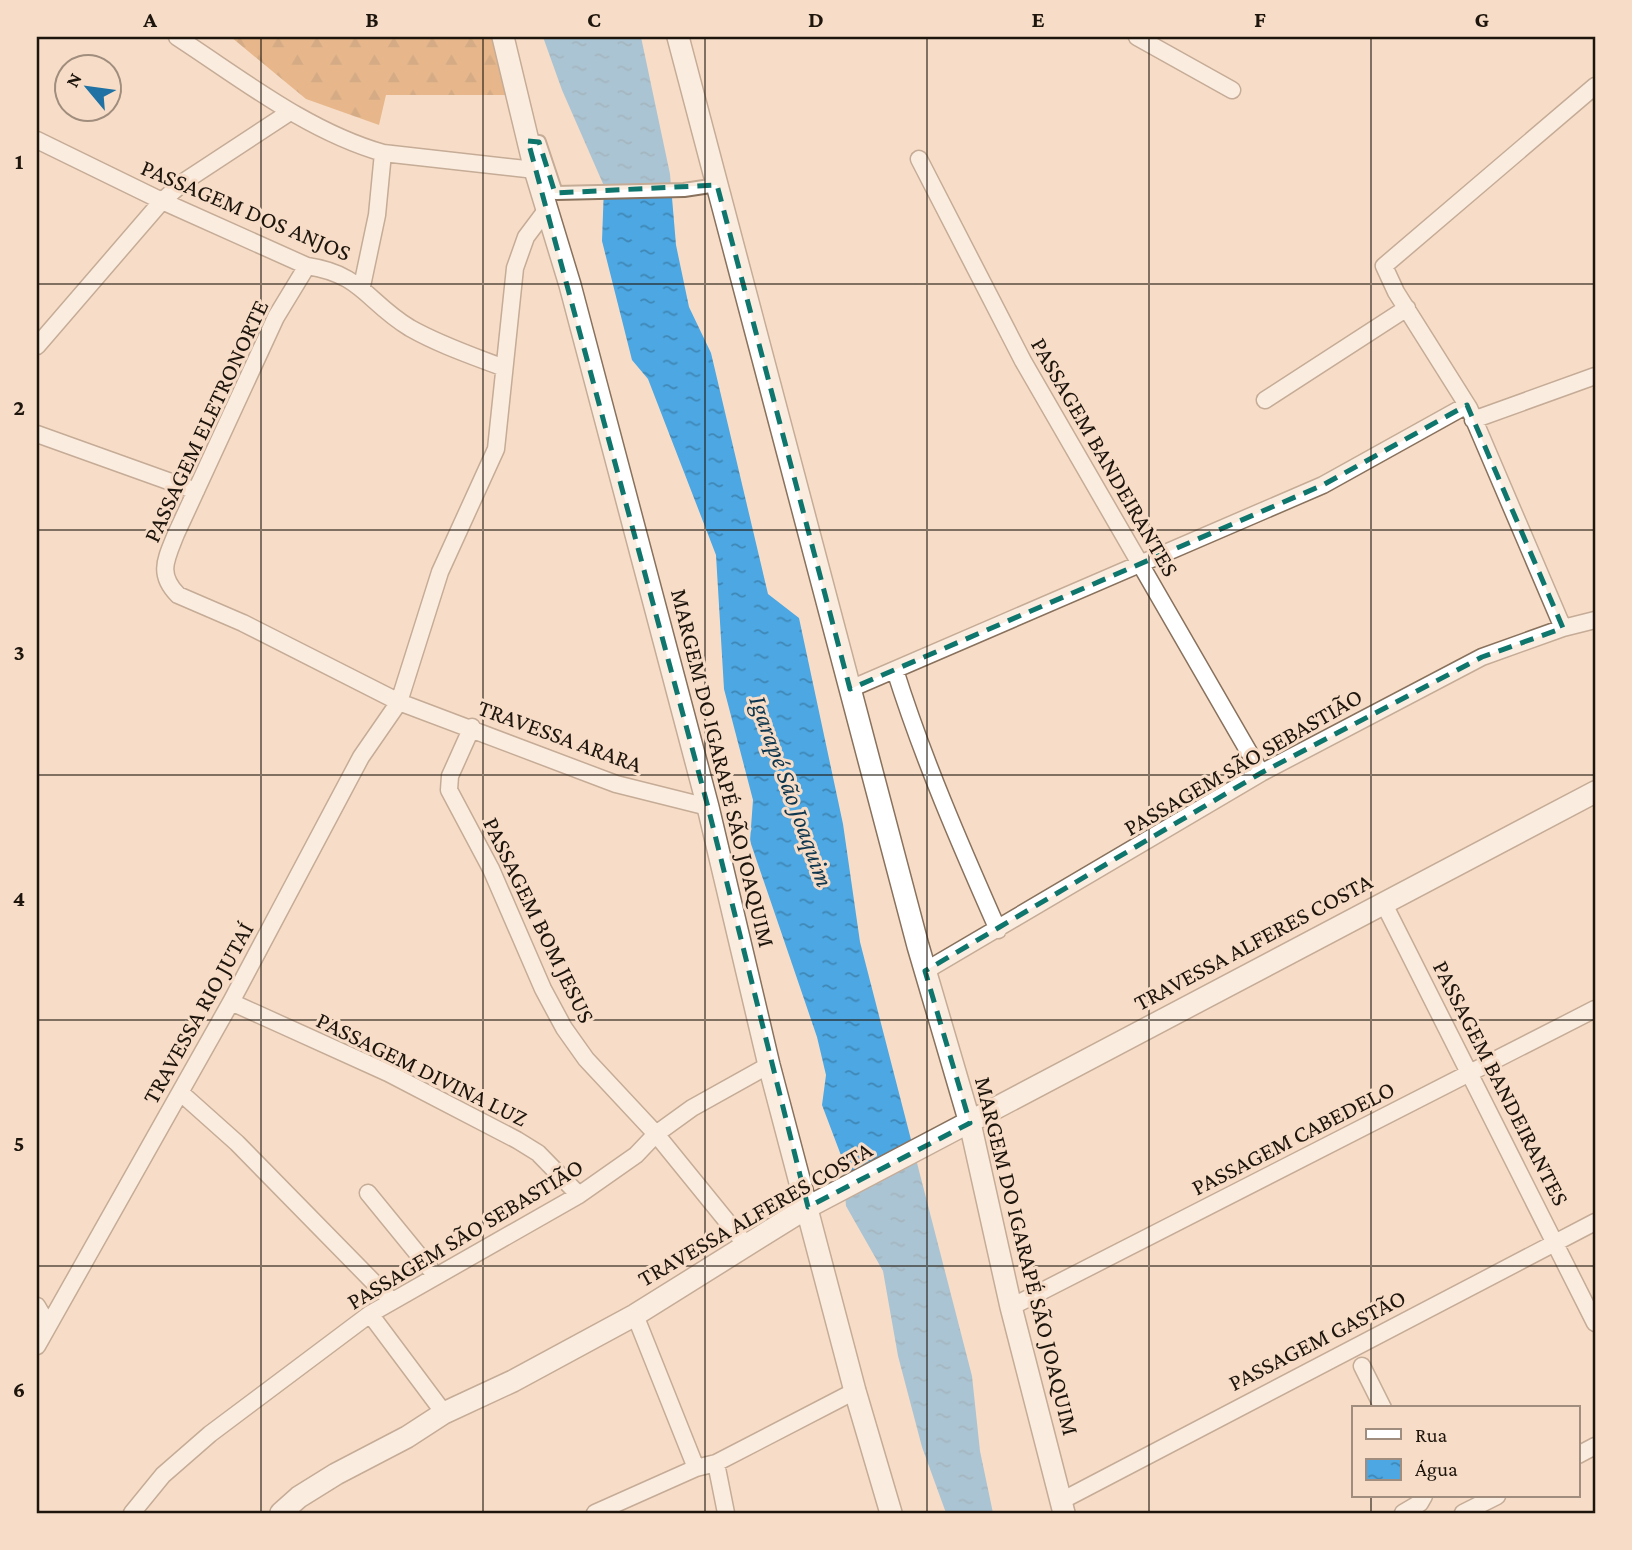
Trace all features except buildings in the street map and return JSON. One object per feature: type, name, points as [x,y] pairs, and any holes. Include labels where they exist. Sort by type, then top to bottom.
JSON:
[{"type":"street","points":[[177,37],[290,112],[337,138],[383,153],[535,170]]},
{"type":"street","name":"MARGEM DO IGARAPÉ SÃO JOAQUIM","points":[[503,37],[535,170],[570,285],[708,807],[769,1065],[814,1203],[855,1391],[891,1513]]},
{"type":"street","name":"MARGEM DO IGARAPÉ SÃO JOAQUIM","points":[[678,37],[925,971],[1062,1507]]},
{"type":"street","points":[[1137,37],[1232,90]]},
{"type":"street","points":[[1563,628],[1470,412],[1384,266],[1595,86]]},
{"type":"street","points":[[37,346],[162,201],[186,181],[290,112]]},
{"type":"street","name":"PASSAGEM DOS ANJOS","points":[[37,140],[162,201],[307,266],[327,269],[362,286],[376,304],[413,330],[504,368]]},
{"type":"street","points":[[528,141],[539,142],[556,192],[684,190],[717,185]]},
{"type":"street","points":[[362,286],[377,215],[383,153]]},
{"type":"street","name":"PASSAGEM BANDEIRANTES","points":[[919,159],[1023,361],[1261,773]]},
{"type":"street","name":"TRAVESSA RIO JUTAÍ","points":[[37,1346],[181,1093],[361,757],[398,702],[440,572],[496,450],[519,250],[547,209]]},
{"type":"street","name":"PASSAGEM ELETRONORTE","points":[[178,595],[165,579],[165,568],[276,317],[307,266]]},
{"type":"street","points":[[1265,400],[1407,308]]},
{"type":"street","points":[[850,689],[1323,485],[1470,412],[1595,376]]},
{"type":"street","points":[[37,434],[197,491]]},
{"type":"street","name":"TRAVESSA ARARA","points":[[178,595],[243,624],[398,702],[472,727],[549,760],[616,784],[708,807]]},
{"type":"street","name":"PASSAGEM SÃO SEBASTIÃO","points":[[925,971],[1261,773],[1482,657],[1563,628],[1595,620]]},
{"type":"street","points":[[895,670],[914,732],[998,930]]},
{"type":"street","name":"PASSAGEM BOM JESUS","points":[[472,727],[450,776],[449,790],[491,869],[543,989],[564,1028],[586,1059],[656,1134],[747,1246]]},
{"type":"street","name":"TRAVESSA ALFERES COSTA","points":[[281,1513],[299,1497],[336,1474],[444,1413],[513,1381],[635,1314],[814,1203],[963,1127],[1595,792]]},
{"type":"street","name":"PASSAGEM BANDEIRANTES","points":[[1383,902],[1595,1323]]},
{"type":"street","name":"PASSAGEM DIVINA LUZ","points":[[231,1002],[388,1073],[517,1140],[538,1153],[579,1195]]},
{"type":"street","name":"PASSAGEM CABEDELO","points":[[1011,1307],[1595,1009]]},
{"type":"street","name":"PASSAGEM SÃO SEBASTIÃO","points":[[132,1513],[163,1475],[210,1434],[370,1314],[579,1195],[636,1155],[656,1134],[692,1108],[769,1065]]},
{"type":"street","points":[[181,1093],[237,1143],[391,1300]]},
{"type":"street","points":[[368,1193],[435,1275]]},
{"type":"street","name":"PASSAGEM GASTÃO","points":[[1062,1507],[1595,1222]]},
{"type":"street","points":[[37,1306],[48,1325]]},
{"type":"street","points":[[370,1314],[444,1413]]},
{"type":"street","points":[[635,1314],[696,1468]]},
{"type":"street","points":[[1362,1366],[1382,1406]]},
{"type":"street","points":[[594,1513],[696,1468],[716,1463],[855,1391]]},
{"type":"street","points":[[716,1463],[726,1513]]},
{"type":"street","points":[[1403,1513],[1420,1503],[1423,1498]]},
{"type":"street","points":[[1463,1513],[1493,1498]]},
{"type":"highlighted area","points":[[528,141],[539,142],[555,193],[717,185],[850,689],[1323,485],[1467,405],[1563,628],[1482,657],[1261,773],[925,971],[970,1123],[808,1207],[708,807]]},
{"type":"green space","points":[[231,37],[499,37],[517,95],[386,95],[379,125],[306,99]]},
{"type":"water","name":"Igarapé São Joaquim","points":[[543,37],[641,37],[670,174],[676,245],[689,307],[711,353],[768,594],[799,618],[843,824],[860,942],[972,1376],[980,1451],[993,1513],[946,1513],[922,1447],[898,1356],[883,1271],[846,1206],[842,1158],[822,1105],[826,1075],[817,1037],[750,841],[753,800],[724,689],[716,555],[648,379],[632,360],[602,241],[604,186],[562,90]]}]
